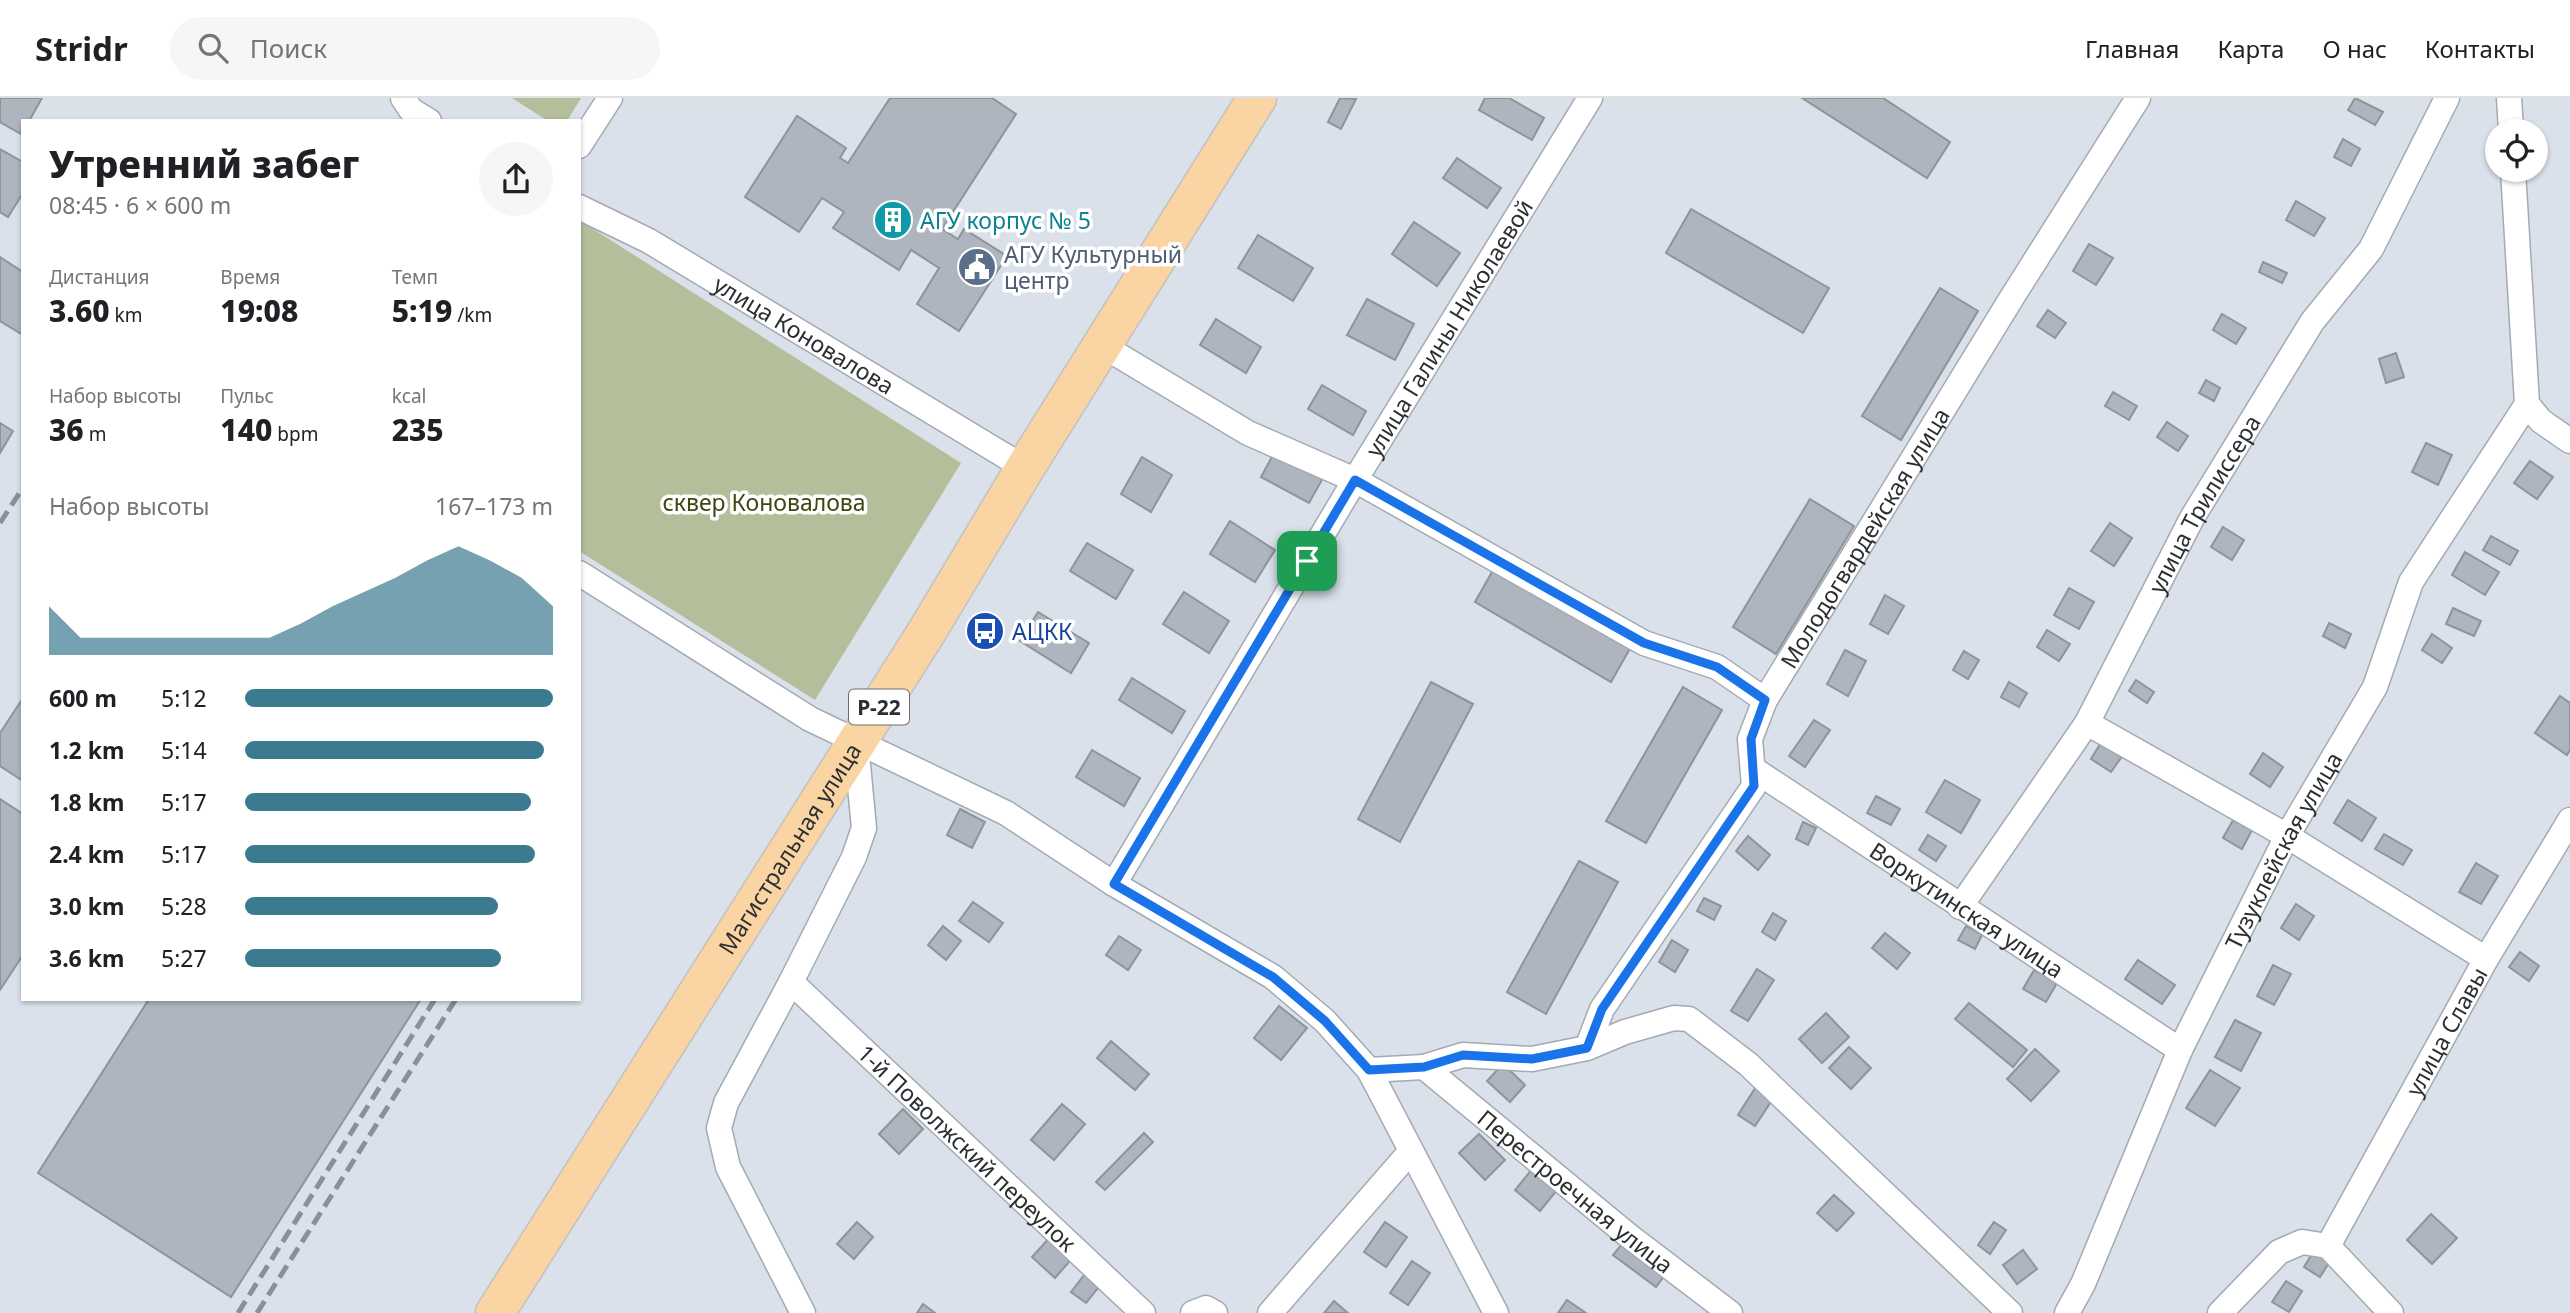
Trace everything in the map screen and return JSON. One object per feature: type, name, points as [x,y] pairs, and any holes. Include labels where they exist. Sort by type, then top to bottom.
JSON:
[{"type":"highway","name":"Магистральная улица","points":[[495,1313],[926,633],[1025,468],[1257,98]]},
{"type":"street","points":[[581,143],[610,98]]},
{"type":"street","name":"улица Галины Николаевой","points":[[1114,884],[1355,480],[1590,98]]},
{"type":"street","name":"Молодогвардейская улица","points":[[1587,1048],[1602,1009],[1754,786],[1751,739],[1765,700],[2138,98]]},
{"type":"street","name":"улица Трилиссера","points":[[1960,907],[2087,723],[2192,519],[2312,322],[2371,248],[2446,98]]},
{"type":"street","points":[[2509,98],[2510,119]]},
{"type":"street","points":[[2514,182],[2528,404],[2541,421],[2570,441]]},
{"type":"street","name":"улица Коновалова","points":[[581,208],[649,242],[1025,468]]},
{"type":"street","points":[[1102,346],[1248,432],[1355,480],[1644,643],[1717,667],[1765,700]]},
{"type":"street","name":"Тузуклейская улица","points":[[2067,1313],[2083,1284],[2180,1050],[2287,836],[2375,687],[2411,582],[2528,404]]},
{"type":"street","points":[[581,574],[810,719],[1006,813],[1114,884],[1273,977],[1325,1021],[1369,1070],[1496,1313]]},
{"type":"street","points":[[2087,723],[2287,836],[2486,959]]},
{"type":"street","points":[[803,1313],[728,1167],[719,1128],[726,1103],[855,857],[864,828],[856,743]]},
{"type":"street","name":"Воркутинская улица","points":[[1753,769],[2180,1050]]},
{"type":"street","name":"улица Славы","points":[[2328,1246],[2486,959],[2570,820]]},
{"type":"street","name":"1-й Поволжский переулок","points":[[791,982],[1143,1313]]},
{"type":"street","points":[[1369,1070],[1424,1067],[1463,1055],[1532,1059],[1587,1048],[1625,1032],[1674,1018],[1689,1019],[1748,1064],[2010,1313]]},
{"type":"street","name":"Перестроечная улица","points":[[1424,1067],[1629,1236],[1730,1313]]},
{"type":"street","points":[[1270,1313],[1410,1152]]},
{"type":"street","points":[[2220,1313],[2279,1252],[2302,1242],[2328,1246],[2391,1313]]},
{"type":"street","points":[[1193,1313],[1206,1308],[1215,1313]]},
{"type":"green space","points":[[512,98],[581,98],[568,119],[545,119]]},
{"type":"green space","name":"сквер Коновалова","points":[[581,221],[961,463],[815,700],[581,552]]},
{"type":"building","points":[[0,98],[42,98],[30,119],[21,119],[21,134],[0,122]]},
{"type":"building","name":"АГУ корпус № 5","points":[[890,98],[992,98],[1016,114],[942,229],[958,239],[964,229],[1007,256],[959,331],[917,304],[939,268],[911,250],[899,270],[833,228],[844,212],[822,198],[799,232],[745,197],[797,116],[846,148],[840,158],[848,163]]},
{"type":"building","points":[[1340,98],[1356,99],[1341,129],[1328,122]]},
{"type":"building","points":[[1485,98],[1509,98],[1544,118],[1532,140],[1479,110]]},
{"type":"building","points":[[1802,98],[1883,98],[1950,142],[1927,178]]},
{"type":"building","points":[[2355,98],[2383,112],[2375,125],[2348,110]]},
{"type":"building","points":[[2343,139],[2360,149],[2351,166],[2334,157]]},
{"type":"building","points":[[0,149],[21,161],[21,196],[8,217],[0,212]]},
{"type":"building","points":[[1457,158],[1501,188],[1487,208],[1443,178]]},
{"type":"building","points":[[2296,201],[2325,218],[2314,236],[2286,220]]},
{"type":"building","points":[[1691,209],[1829,288],[1803,333],[1666,253]]},
{"type":"building","points":[[1414,222],[1460,253],[1437,286],[1392,254]]},
{"type":"building","points":[[1258,235],[1313,268],[1293,301],[1238,268]]},
{"type":"building","points":[[2089,244],[2113,258],[2096,285],[2073,271]]},
{"type":"building","points":[[0,257],[21,271],[21,334],[0,321]]},
{"type":"building","points":[[2263,262],[2287,273],[2282,283],[2259,272]]},
{"type":"building","points":[[1940,288],[1978,311],[1901,440],[1862,416]]},
{"type":"building","points":[[1367,299],[1414,324],[1395,360],[1347,335]]},
{"type":"building","points":[[2048,310],[2066,323],[2055,338],[2037,326]]},
{"type":"building","points":[[2222,314],[2246,328],[2236,344],[2213,330]]},
{"type":"building","points":[[1216,319],[1261,347],[1246,373],[1200,345]]},
{"type":"building","points":[[2396,353],[2404,377],[2386,383],[2379,359]]},
{"type":"building","points":[[2206,380],[2220,388],[2214,401],[2199,393]]},
{"type":"building","points":[[1322,385],[1366,411],[1353,435],[1308,409]]},
{"type":"building","points":[[2113,392],[2137,406],[2129,420],[2105,406]]},
{"type":"building","points":[[2167,422],[2188,436],[2178,451],[2157,437]]},
{"type":"building","points":[[0,423],[13,431],[0,453]]},
{"type":"building","points":[[2426,443],[2452,455],[2438,485],[2412,472]]},
{"type":"building","points":[[1275,451],[1323,478],[1309,503],[1261,477]]},
{"type":"building","points":[[1142,457],[1172,475],[1151,512],[1121,494]]},
{"type":"building","points":[[2530,461],[2553,477],[2537,499],[2514,483]]},
{"type":"building","points":[[1810,499],[1854,526],[1776,654],[1733,627]]},
{"type":"building","points":[[1230,521],[1275,550],[1255,582],[1210,554]]},
{"type":"building","points":[[2110,523],[2132,538],[2114,566],[2091,551]]},
{"type":"building","points":[[2223,527],[2244,540],[2232,560],[2211,547]]},
{"type":"building","points":[[2491,536],[2518,551],[2510,565],[2483,550]]},
{"type":"building","points":[[1087,543],[1133,570],[1116,599],[1070,571]]},
{"type":"building","points":[[2465,552],[2499,572],[2485,595],[2452,575]]},
{"type":"building","points":[[1496,565],[1632,645],[1611,682],[1475,602]]},
{"type":"building","points":[[2069,588],[2094,602],[2079,629],[2054,615]]},
{"type":"building","points":[[1184,592],[1229,621],[1209,653],[1163,624]]},
{"type":"building","points":[[1885,595],[1904,606],[1888,634],[1870,624]]},
{"type":"building","points":[[2453,608],[2481,621],[2474,636],[2446,624]]},
{"type":"building","points":[[1038,612],[1089,643],[1071,673],[1020,641]]},
{"type":"building","points":[[2329,623],[2351,634],[2345,648],[2323,636]]},
{"type":"building","points":[[2047,630],[2070,644],[2059,661],[2037,647]]},
{"type":"building","points":[[2432,634],[2452,648],[2442,663],[2422,650]]},
{"type":"building","points":[[1845,650],[1866,661],[1848,696],[1827,684]]},
{"type":"building","points":[[1964,651],[1979,660],[1968,679],[1953,670]]},
{"type":"building","points":[[1132,678],[1185,711],[1172,733],[1119,700]]},
{"type":"building","points":[[2136,680],[2154,692],[2147,703],[2129,691]]},
{"type":"building","points":[[1431,682],[1473,704],[1400,842],[1358,819]]},
{"type":"building","points":[[2009,682],[2027,693],[2019,707],[2001,697]]},
{"type":"building","points":[[1683,687],[1722,710],[1646,843],[1606,821]]},
{"type":"building","points":[[2560,696],[2570,703],[2570,750],[2567,755],[2535,733]]},
{"type":"building","points":[[21,701],[21,780],[0,766],[0,733]]},
{"type":"building","points":[[1814,720],[1830,730],[1805,767],[1789,756]]},
{"type":"building","points":[[2102,741],[2123,755],[2111,772],[2091,759]]},
{"type":"building","points":[[1092,750],[1140,778],[1124,806],[1076,777]]},
{"type":"building","points":[[2263,753],[2283,767],[2270,787],[2250,774]]},
{"type":"building","points":[[1945,780],[1980,800],[1961,833],[1926,812]]},
{"type":"building","points":[[1876,796],[1900,809],[1891,825],[1867,813]]},
{"type":"building","points":[[0,799],[21,813],[21,958],[0,990]]},
{"type":"building","points":[[2348,800],[2376,818],[2362,841],[2334,823]]},
{"type":"building","points":[[960,809],[985,822],[972,848],[947,835]]},
{"type":"building","points":[[2233,820],[2252,830],[2242,849],[2223,838]]},
{"type":"building","points":[[1803,822],[1816,828],[1808,845],[1796,839]]},
{"type":"building","points":[[2384,834],[2412,850],[2403,865],[2375,849]]},
{"type":"building","points":[[1928,835],[1946,846],[1936,861],[1919,850]]},
{"type":"building","points":[[1748,836],[1770,855],[1758,870],[1736,851]]},
{"type":"building","points":[[1579,861],[1618,882],[1546,1014],[1507,992]]},
{"type":"building","points":[[2476,863],[2498,876],[2481,904],[2459,892]]},
{"type":"building","points":[[1704,898],[1721,906],[1714,920],[1697,911]]},
{"type":"building","points":[[973,902],[1003,923],[989,942],[959,921]]},
{"type":"building","points":[[2296,904],[2314,916],[2299,940],[2281,928]]},
{"type":"building","points":[[1773,913],[1786,921],[1775,940],[1762,932]]},
{"type":"building","points":[[943,926],[961,941],[946,960],[928,945]]},
{"type":"building","points":[[1966,926],[1982,935],[1975,949],[1958,940]]},
{"type":"building","points":[[1885,933],[1910,953],[1897,969],[1872,948]]},
{"type":"building","points":[[1119,936],[1141,950],[1128,970],[1106,955]]},
{"type":"building","points":[[1672,940],[1688,950],[1675,972],[1659,962]]},
{"type":"building","points":[[2520,952],[2539,966],[2529,981],[2509,967]]},
{"type":"building","points":[[2138,960],[2175,985],[2162,1004],[2125,979]]},
{"type":"building","points":[[2273,965],[2291,974],[2274,1005],[2257,996]]},
{"type":"building","points":[[1757,969],[1774,980],[1748,1021],[1731,1011]]},
{"type":"building","points":[[2034,970],[2057,983],[2046,1002],[2023,989]]},
{"type":"building","points":[[148,1001],[420,1001],[231,1297],[38,1173]]},
{"type":"building","points":[[1969,1003],[2027,1050],[2013,1067],[1955,1019]]},
{"type":"building","points":[[1279,1006],[1307,1028],[1281,1060],[1254,1038]]},
{"type":"building","points":[[1826,1013],[1849,1037],[1822,1063],[1799,1039]]},
{"type":"building","points":[[2235,1020],[2261,1033],[2241,1071],[2215,1057]]},
{"type":"building","points":[[1111,1041],[1149,1074],[1135,1090],[1097,1058]]},
{"type":"building","points":[[1849,1047],[1871,1068],[1851,1089],[1829,1068]]},
{"type":"building","points":[[2035,1049],[2059,1071],[2031,1101],[2007,1079]]},
{"type":"building","points":[[1503,1064],[1525,1085],[1510,1102],[1487,1081]]},
{"type":"building","points":[[2210,1070],[2240,1088],[2215,1126],[2186,1108]]},
{"type":"building","points":[[1759,1082],[1776,1094],[1755,1126],[1738,1115]]},
{"type":"building","points":[[1062,1104],[1085,1124],[1054,1160],[1031,1140]]},
{"type":"building","points":[[903,1109],[923,1129],[899,1154],[879,1134]]},
{"type":"building","points":[[1144,1133],[1153,1142],[1105,1190],[1096,1182]]},
{"type":"building","points":[[1479,1134],[1505,1160],[1485,1180],[1459,1153]]},
{"type":"building","points":[[1533,1168],[1558,1189],[1540,1211],[1515,1190]]},
{"type":"building","points":[[1834,1195],[1854,1213],[1837,1231],[1817,1213]]},
{"type":"building","points":[[2431,1214],[2457,1238],[2432,1264],[2407,1240]]},
{"type":"building","points":[[857,1222],[873,1237],[854,1259],[837,1244]]},
{"type":"building","points":[[1385,1222],[1407,1237],[1386,1267],[1364,1252]]},
{"type":"building","points":[[1994,1222],[2006,1230],[1990,1254],[1978,1245]]},
{"type":"building","points":[[1052,1235],[1075,1255],[1055,1278],[1032,1257]]},
{"type":"building","points":[[1622,1244],[1665,1275],[1656,1287],[1613,1255]]},
{"type":"building","points":[[2023,1250],[2037,1269],[2017,1284],[2003,1265]]},
{"type":"building","points":[[2314,1251],[2330,1261],[2320,1277],[2304,1267]]},
{"type":"building","points":[[1412,1261],[1430,1273],[1408,1305],[1390,1293]]},
{"type":"building","points":[[1088,1270],[1103,1282],[1086,1303],[1071,1292]]},
{"type":"building","points":[[2286,1281],[2302,1291],[2289,1312],[2272,1302]]},
{"type":"building","points":[[1567,1300],[1586,1313],[1558,1313]]},
{"type":"building","points":[[1334,1301],[1348,1313],[1324,1313]]},
{"type":"building","points":[[923,1304],[935,1313],[917,1313]]},
{"type":"railway","points":[[0,523],[21,491]]},
{"type":"railway","points":[[238,1313],[434,1001]]},
{"type":"railway","points":[[257,1313],[455,1001]]},
{"type":"place","name":"АГУ корпус № 5","points":[[893,220]]},
{"type":"place","name":"АГУ Культурный центр","points":[[977,267]]},
{"type":"place","name":"АЦКК","points":[[985,631]]},
{"type":"route","points":[[1355,480],[1644,643],[1717,667],[1765,700],[1751,739],[1754,786],[1602,1009],[1587,1048],[1532,1059],[1463,1055],[1424,1067],[1369,1070],[1325,1021],[1273,977],[1114,884],[1307,561],[1355,480]]}]
